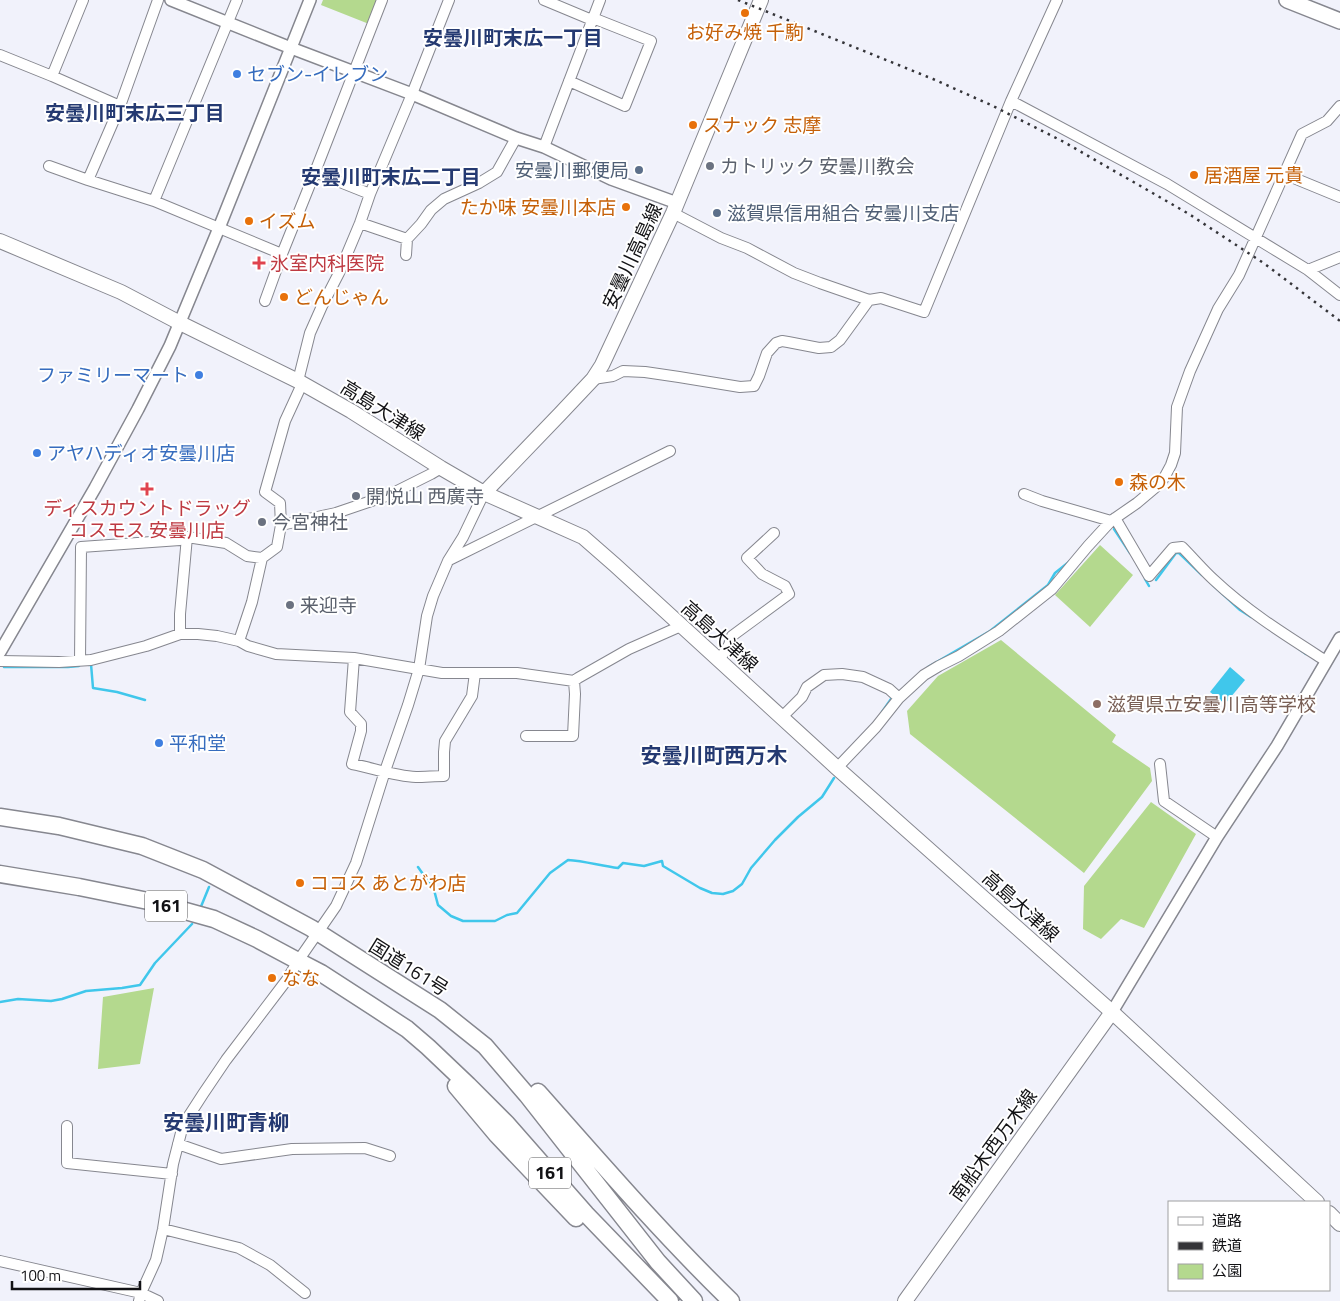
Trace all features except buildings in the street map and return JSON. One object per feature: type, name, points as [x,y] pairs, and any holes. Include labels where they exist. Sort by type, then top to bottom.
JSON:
[{"type":"highway","name":"国道161号","points":[[0,817],[59,826],[142,846],[203,870],[318,933],[440,1010],[485,1046],[527,1095],[658,1262],[694,1301]]},
{"type":"highway","name":"161","points":[[0,874],[154,902],[214,919],[256,938],[321,973],[407,1029],[428,1047],[507,1124],[586,1214],[670,1301]]},
{"type":"highway","points":[[485,1046],[536,1090],[677,1247],[730,1301]]},
{"type":"highway","points":[[428,1047],[432,1057],[497,1135],[655,1301]]},
{"type":"main road","name":"安曇川高島線","points":[[484,493],[593,379],[602,365],[675,208],[761,0]]},
{"type":"main road","points":[[1287,0],[1340,21]]},
{"type":"main road","name":"高島大津線","points":[[0,241],[121,292],[300,382],[351,411],[484,493],[583,537],[837,768],[1112,1012],[1316,1201]]},
{"type":"main road","name":"南船木西万木線","points":[[905,1301],[1112,1012]]},
{"type":"main road","points":[[1330,1215],[1340,1224]]},
{"type":"street","points":[[52,76],[83,0]]},
{"type":"street","points":[[88,180],[120,106],[158,0]]},
{"type":"street","points":[[172,0],[412,94],[516,138],[544,147],[675,208],[721,238],[747,248],[794,273],[869,300],[881,298],[924,312],[1011,101],[1057,0]]},
{"type":"street","points":[[154,201],[237,0]]},
{"type":"street","points":[[0,652],[138,409],[180,323],[310,0]]},
{"type":"street","points":[[265,301],[382,0]]},
{"type":"street","points":[[239,641],[252,602],[262,558],[276,547],[281,525],[280,503],[265,492],[285,421],[300,382],[310,333],[339,273],[360,223],[449,0]]},
{"type":"street","points":[[544,0],[592,20],[598,20],[651,41],[625,106],[569,81]]},
{"type":"street","points":[[544,147],[600,0]]},
{"type":"street","points":[[0,55],[120,106]]},
{"type":"street","points":[[1011,101],[1167,184],[1308,270],[1340,295]]},
{"type":"street","points":[[837,768],[876,727],[899,698],[924,675],[999,631],[1052,589],[1113,519],[1137,503],[1164,478],[1176,452],[1177,407],[1190,372],[1218,309],[1239,275],[1302,134],[1327,121],[1340,106]]},
{"type":"street","points":[[406,255],[407,239],[431,210],[444,199],[479,183],[496,172],[516,138]]},
{"type":"street","points":[[49,166],[154,201],[282,254]]},
{"type":"street","points":[[315,172],[370,194]]},
{"type":"street","points":[[1284,174],[1340,197]]},
{"type":"street","points":[[360,223],[407,239]]},
{"type":"street","points":[[1308,270],[1340,257]]},
{"type":"street","points":[[593,379],[613,376],[624,371],[679,376],[740,387],[754,386],[768,353],[776,343],[782,341],[819,348],[831,347],[840,340],[869,300]]},
{"type":"street","points":[[448,561],[670,451]]},
{"type":"street","points":[[281,525],[332,515],[380,498],[441,468]]},
{"type":"street","points":[[140,1297],[156,1260],[183,1125],[226,1060],[286,982],[298,961],[336,906],[356,863],[408,705],[419,669],[427,616],[433,596],[448,561],[463,537],[484,493]]},
{"type":"street","points":[[1024,494],[1113,519],[1149,576],[1173,548],[1182,547],[1213,580],[1253,613],[1326,661]]},
{"type":"street","points":[[719,660],[729,645],[732,636],[789,594],[785,586],[762,574],[748,558],[774,533]]},
{"type":"street","points":[[80,661],[81,547],[187,538],[226,543],[247,556],[262,558]]},
{"type":"street","points":[[180,634],[187,538]]},
{"type":"street","points":[[0,662],[91,660],[146,646],[180,634],[217,636],[239,641],[248,646],[276,654],[354,658],[442,673],[516,673],[574,681],[629,649],[682,626]]},
{"type":"street","points":[[1112,1012],[1217,837],[1277,746],[1340,638]]},
{"type":"street","points":[[354,658],[350,712],[361,724],[361,731],[352,764],[392,774],[416,777],[444,776],[445,740],[472,696],[475,673]]},
{"type":"street","points":[[782,717],[802,697],[807,687],[824,675],[842,674],[863,677],[889,689],[899,698]]},
{"type":"street","points":[[526,736],[573,736],[574,681]]},
{"type":"street","points":[[1160,764],[1164,800],[1217,837]]},
{"type":"street","points":[[67,1126],[67,1163],[172,1174]]},
{"type":"street","points":[[178,1144],[220,1159],[292,1149],[365,1148],[390,1156]]},
{"type":"street","points":[[163,1229],[240,1248],[270,1265],[305,1293]]},
{"type":"street","points":[[0,1260],[158,1301]]},
{"type":"green space","points":[[323,0],[379,0],[369,24],[321,5]]},
{"type":"green space","points":[[1100,545],[1133,575],[1090,627],[1055,595]]},
{"type":"green space","points":[[1001,640],[1116,735],[1112,742],[1150,768],[1152,781],[1084,873],[910,734],[907,711],[938,676]]},
{"type":"green space","points":[[1151,802],[1196,834],[1144,928],[1121,919],[1101,939],[1083,929],[1084,886]]},
{"type":"green space","points":[[154,988],[140,1064],[98,1069],[103,997]]},
{"type":"water","points":[[1230,667],[1245,680],[1225,704],[1210,692]]},
{"type":"waterway","points":[[1114,529],[1130,553]]},
{"type":"waterway","points":[[1156,580],[1176,553],[1179,553],[1202,575]]},
{"type":"waterway","points":[[928,667],[990,631],[1048,585],[1055,573],[1070,561]]},
{"type":"waterway","points":[[1145,579],[1149,586]]},
{"type":"waterway","points":[[1213,585],[1240,610],[1251,617]]},
{"type":"waterway","points":[[1299,649],[1306,654]]},
{"type":"waterway","points":[[89,665],[91,664],[93,688],[145,700]]},
{"type":"waterway","points":[[4,667],[79,666]]},
{"type":"waterway","points":[[882,712],[891,699]]},
{"type":"waterway","points":[[418,867],[433,886],[438,905],[451,916],[463,921],[495,921],[507,915],[517,913],[550,873],[568,860],[618,868],[623,863],[644,866],[662,861],[663,866],[700,888],[712,893],[723,894],[733,891],[742,884],[751,868],[775,840],[822,797],[834,778]]},
{"type":"waterway","points":[[200,909],[209,887]]},
{"type":"waterway","points":[[0,1002],[18,999],[51,1001],[86,991],[140,985],[155,963],[192,924]]},
{"type":"railway","points":[[738,0],[933,79],[991,105],[1064,142],[1189,214],[1265,264],[1340,321]]},
{"type":"place","name":"お好み焼 千駒","points":[[745,13]]},
{"type":"place","name":"セブン-イレブン","points":[[237,74]]},
{"type":"place","name":"スナック 志摩","points":[[693,125]]},
{"type":"place","name":"カトリック 安曇川教会","points":[[710,166]]},
{"type":"place","name":"安曇川郵便局","points":[[639,170]]},
{"type":"place","name":"居酒屋 元貴","points":[[1194,175]]},
{"type":"place","name":"たか味 安曇川本店","points":[[626,207]]},
{"type":"place","name":"滋賀県信用組合 安曇川支店","points":[[717,213]]},
{"type":"place","name":"イズム","points":[[249,221]]},
{"type":"place","name":"氷室内科医院","points":[[259,263]]},
{"type":"place","name":"どんじゃん","points":[[284,297]]},
{"type":"place","name":"ファミリーマート","points":[[199,375]]},
{"type":"place","name":"アヤハディオ安曇川店","points":[[37,453]]},
{"type":"place","name":"森の木","points":[[1119,482]]},
{"type":"place","name":"ディスカウントドラッグ コスモス 安曇川店","points":[[147,489]]},
{"type":"place","name":"開悦山 西廣寺","points":[[356,496]]},
{"type":"place","name":"今宮神社","points":[[262,522]]},
{"type":"place","name":"来迎寺","points":[[290,605]]},
{"type":"place","name":"滋賀県立安曇川高等学校","points":[[1097,704]]},
{"type":"place","name":"平和堂","points":[[159,743]]},
{"type":"place","name":"ココス あとがわ店","points":[[300,883]]},
{"type":"place","name":"なな","points":[[272,978]]},
{"type":"district","name":"安曇川町末広一丁目","points":[[513,38]]},
{"type":"district","name":"安曇川町末広三丁目","points":[[135,113]]},
{"type":"district","name":"安曇川町末広二丁目","points":[[391,177]]},
{"type":"district","name":"安曇川町西万木","points":[[714,756]]},
{"type":"district","name":"安曇川町青柳","points":[[226,1123]]}]
